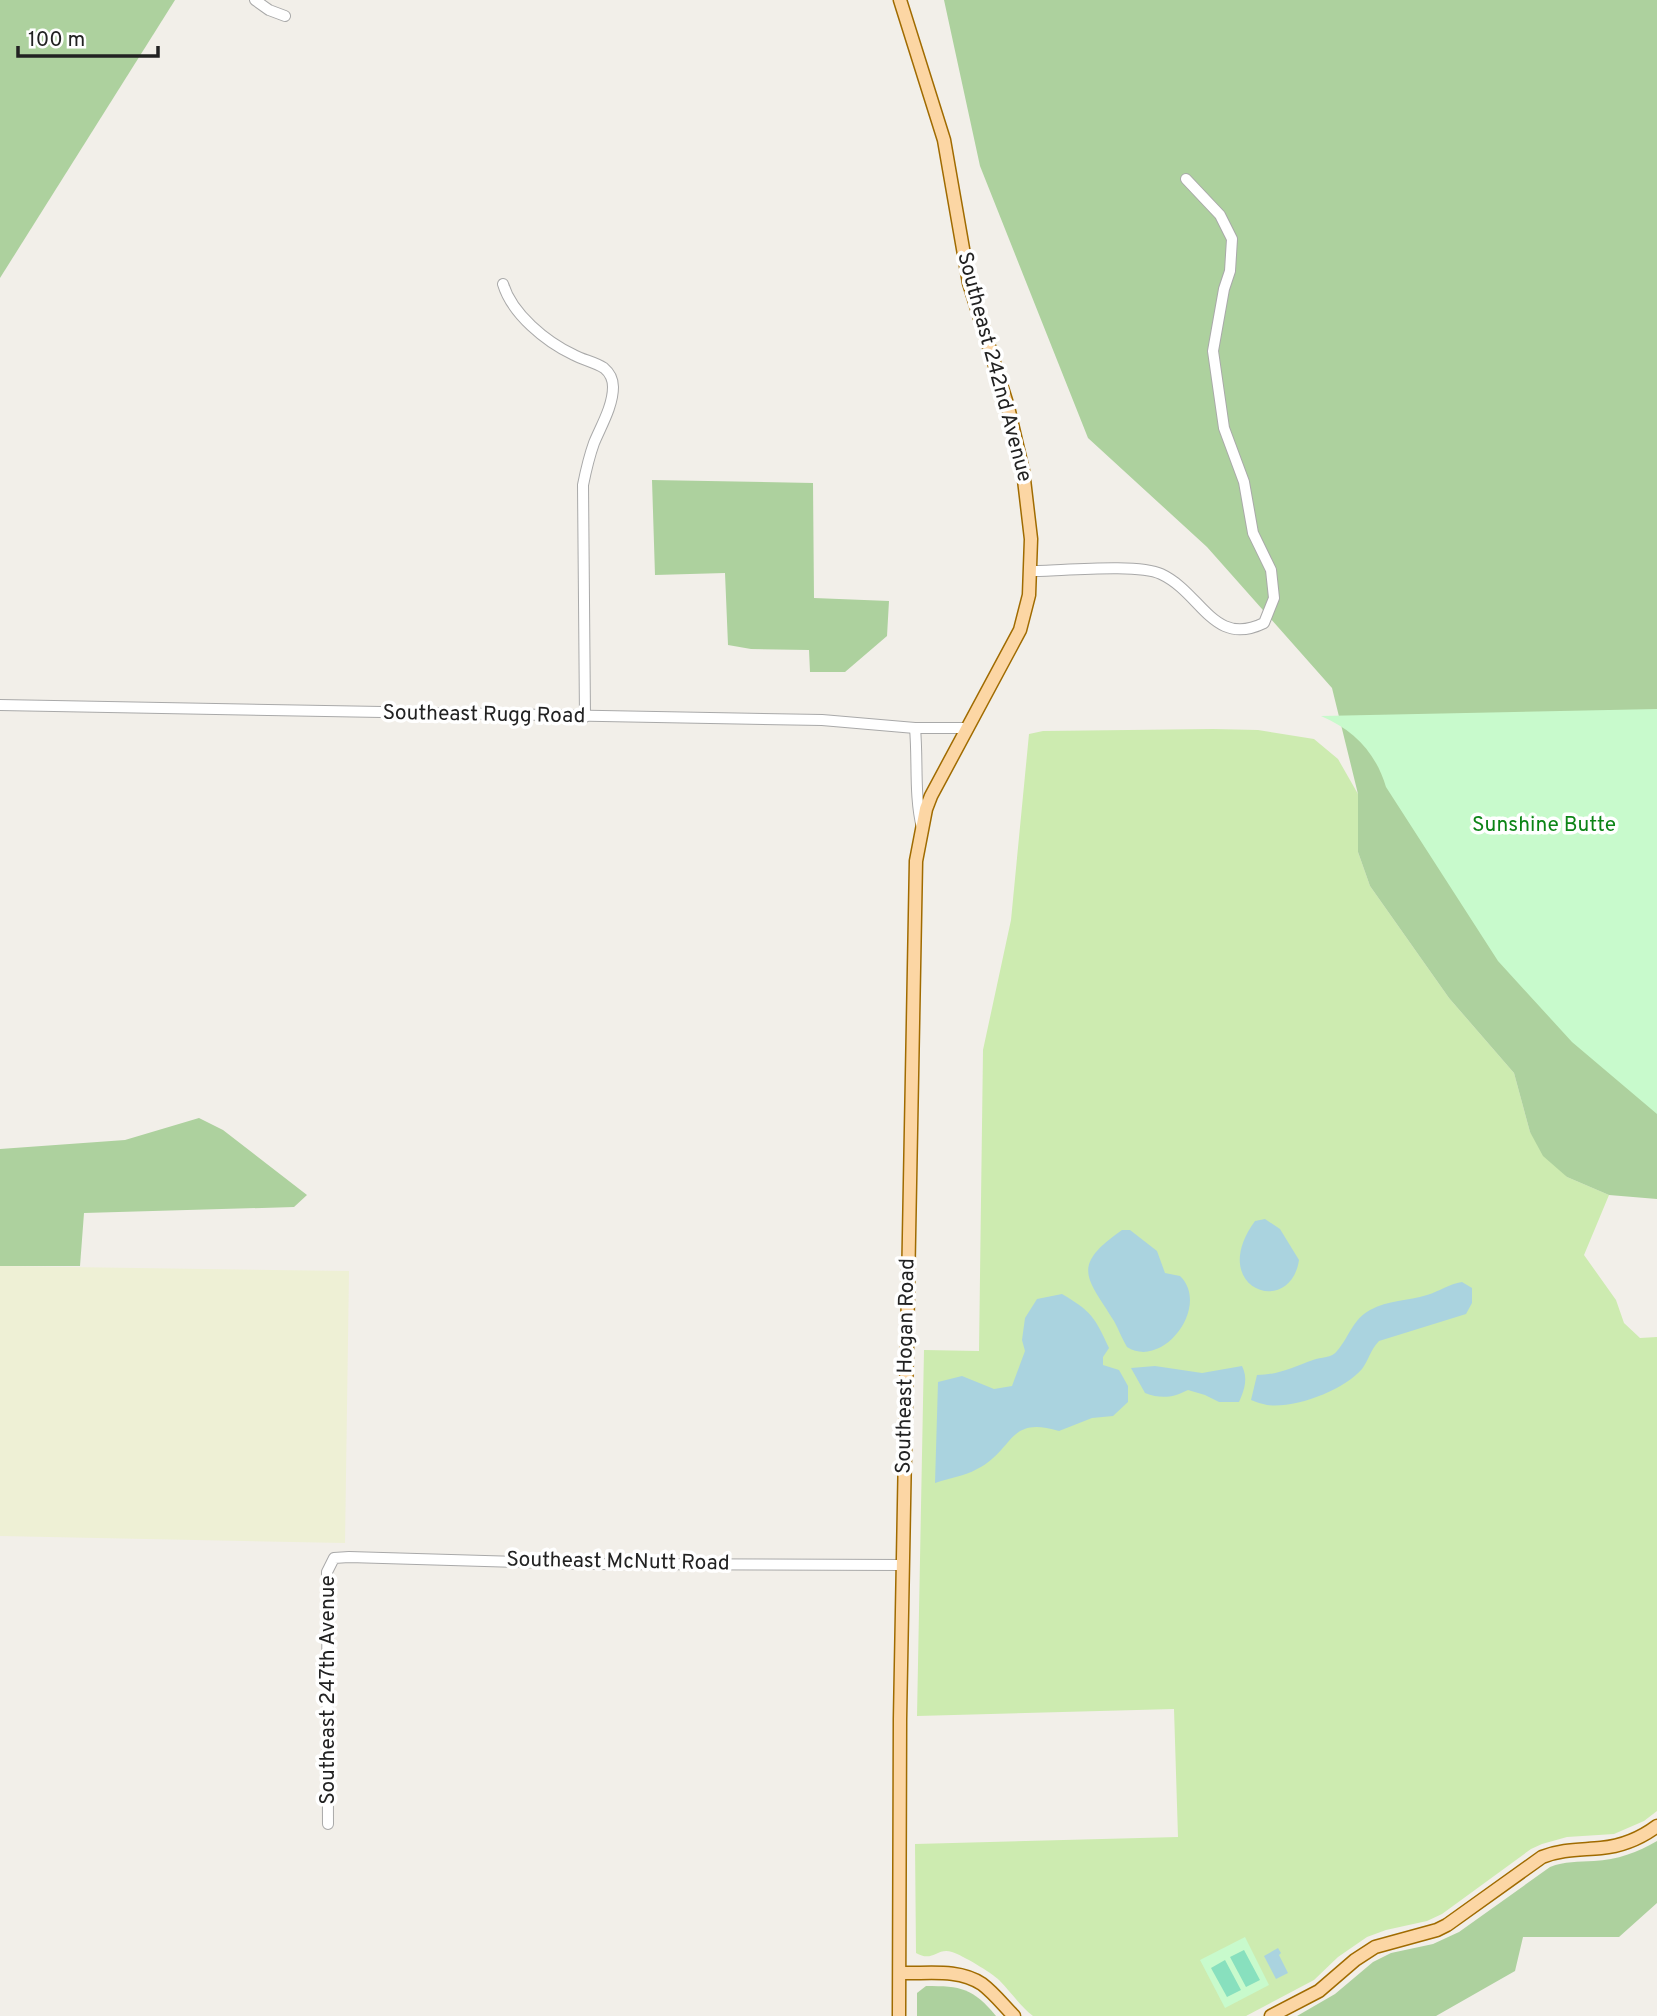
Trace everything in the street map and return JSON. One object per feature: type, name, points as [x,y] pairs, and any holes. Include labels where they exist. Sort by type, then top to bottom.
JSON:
[{"type":"main road","name":"Southeast 242nd Avenue","points":[[900,0],[944,140],[969,283],[1016,439],[1029,504],[1031,571],[1029,595],[1020,631],[968,727]]},
{"type":"main road","name":"Southeast Hogan Road","points":[[899,2016],[914,895],[926,809],[940,775],[968,727]]},
{"type":"main road","points":[[1272,2016],[1319,1991],[1354,1960],[1375,1947],[1447,1925],[1542,1857],[1560,1851],[1611,1847],[1634,1840],[1657,1826]]},
{"type":"main road","points":[[900,1973],[948,1973],[972,1979],[989,1990],[1014,2016]]},
{"type":"street","points":[[254,0],[285,16]]},
{"type":"street","points":[[1031,571],[1130,569],[1158,572],[1181,586],[1226,628],[1237,631],[1251,630],[1264,624],[1271,609],[1274,598],[1271,570],[1253,533],[1244,482],[1224,428],[1213,351],[1224,289],[1230,271],[1232,239],[1220,215],[1186,179]]},
{"type":"street","points":[[503,284],[506,295],[518,311],[544,336],[573,355],[603,368],[610,374],[613,383],[610,403],[587,463],[583,485],[585,717]]},
{"type":"street","name":"Southeast Rugg Road","points":[[0,705],[841,721],[915,728],[968,727]]},
{"type":"street","points":[[915,728],[918,764],[916,801],[922,828]]},
{"type":"street","name":"Southeast McNutt Road","points":[[334,1558],[601,1564],[903,1565]]},
{"type":"street","name":"Southeast 247th Avenue","points":[[328,1824],[327,1572],[334,1558]]},
{"type":"green space","points":[[0,0],[175,0],[0,278]]},
{"type":"green space","points":[[944,0],[1657,0],[1657,1199],[1609,1195],[1567,1177],[1543,1156],[1530,1132],[1514,1073],[1449,998],[1370,886],[1358,852],[1358,794],[1332,688],[1207,547],[1088,438],[980,166]]},
{"type":"green space","points":[[652,480],[813,483],[814,598],[889,601],[887,636],[845,672],[810,672],[809,650],[751,649],[728,645],[725,573],[655,575]]},
{"type":"green space","name":"Sunshine Butte","points":[[1657,709],[1657,1114],[1572,1042],[1498,961],[1386,787],[1370,753],[1344,728],[1321,716]]},
{"type":"green space","points":[[1258,730],[1314,739],[1338,759],[1358,794],[1358,852],[1370,886],[1449,998],[1514,1073],[1530,1132],[1567,1177],[1609,1195],[1584,1255],[1616,1300],[1624,1323],[1640,1338],[1657,1337],[1657,1811],[1644,1821],[1614,1834],[1567,1837],[1531,1849],[1442,1914],[1427,1921],[1367,1937],[1338,1957],[1314,1980],[1246,2016],[1033,2016],[999,1980],[969,1960],[947,1951],[931,1956],[916,1953],[915,1844],[1178,1837],[1174,1709],[917,1716],[924,1350],[979,1351],[983,1050],[1011,920],[1029,734],[1043,731]]},
{"type":"green space","points":[[199,1118],[223,1130],[307,1195],[294,1207],[84,1213],[80,1266],[0,1266],[0,1149],[125,1140]]},
{"type":"green space","points":[[0,1266],[349,1271],[345,1543],[0,1536]]},
{"type":"green space","points":[[1657,1841],[1657,1903],[1619,1937],[1523,1937],[1515,1971],[1436,2016],[1297,2016],[1335,1994],[1373,1962],[1391,1953],[1433,1944],[1459,1932],[1550,1867],[1619,1857]]},
{"type":"green space","points":[[1245,1937],[1269,1985],[1225,2008],[1200,1960]]},
{"type":"green space","points":[[1244,1950],[1260,1980],[1246,1987],[1230,1957]]},
{"type":"green space","points":[[1225,1960],[1241,1990],[1227,1997],[1211,1968]]},
{"type":"green space","points":[[926,1986],[957,1988],[973,1994],[996,2016],[917,2016],[917,1993]]},
{"type":"water","points":[[1265,1219],[1280,1229],[1299,1260],[1293,1278],[1281,1288],[1268,1291],[1255,1288],[1245,1278],[1240,1264],[1242,1244],[1255,1221]]},
{"type":"water","points":[[1122,1230],[1130,1230],[1157,1251],[1165,1273],[1180,1276],[1188,1289],[1190,1303],[1179,1331],[1168,1343],[1155,1350],[1141,1352],[1127,1347],[1088,1273],[1089,1264],[1095,1254]]},
{"type":"water","points":[[1462,1282],[1472,1288],[1472,1303],[1466,1314],[1379,1341],[1362,1369],[1344,1384],[1305,1401],[1291,1404],[1267,1405],[1251,1400],[1257,1375],[1279,1372],[1332,1355],[1359,1319],[1370,1310],[1384,1304],[1427,1295]]},
{"type":"water","points":[[1062,1294],[1080,1305],[1096,1322],[1109,1348],[1103,1357],[1103,1365],[1119,1370],[1128,1386],[1128,1402],[1113,1416],[1092,1418],[1059,1431],[1042,1427],[1020,1431],[999,1453],[977,1469],[935,1483],[938,1382],[962,1376],[994,1389],[1012,1386],[1025,1351],[1022,1340],[1025,1318],[1037,1299]]},
{"type":"water","points":[[1155,1366],[1202,1373],[1242,1366],[1245,1375],[1244,1388],[1239,1402],[1219,1402],[1188,1390],[1166,1397],[1151,1395],[1145,1393],[1131,1368]]},
{"type":"water","points":[[1278,1948],[1288,1973],[1276,1979],[1264,1956]]}]
